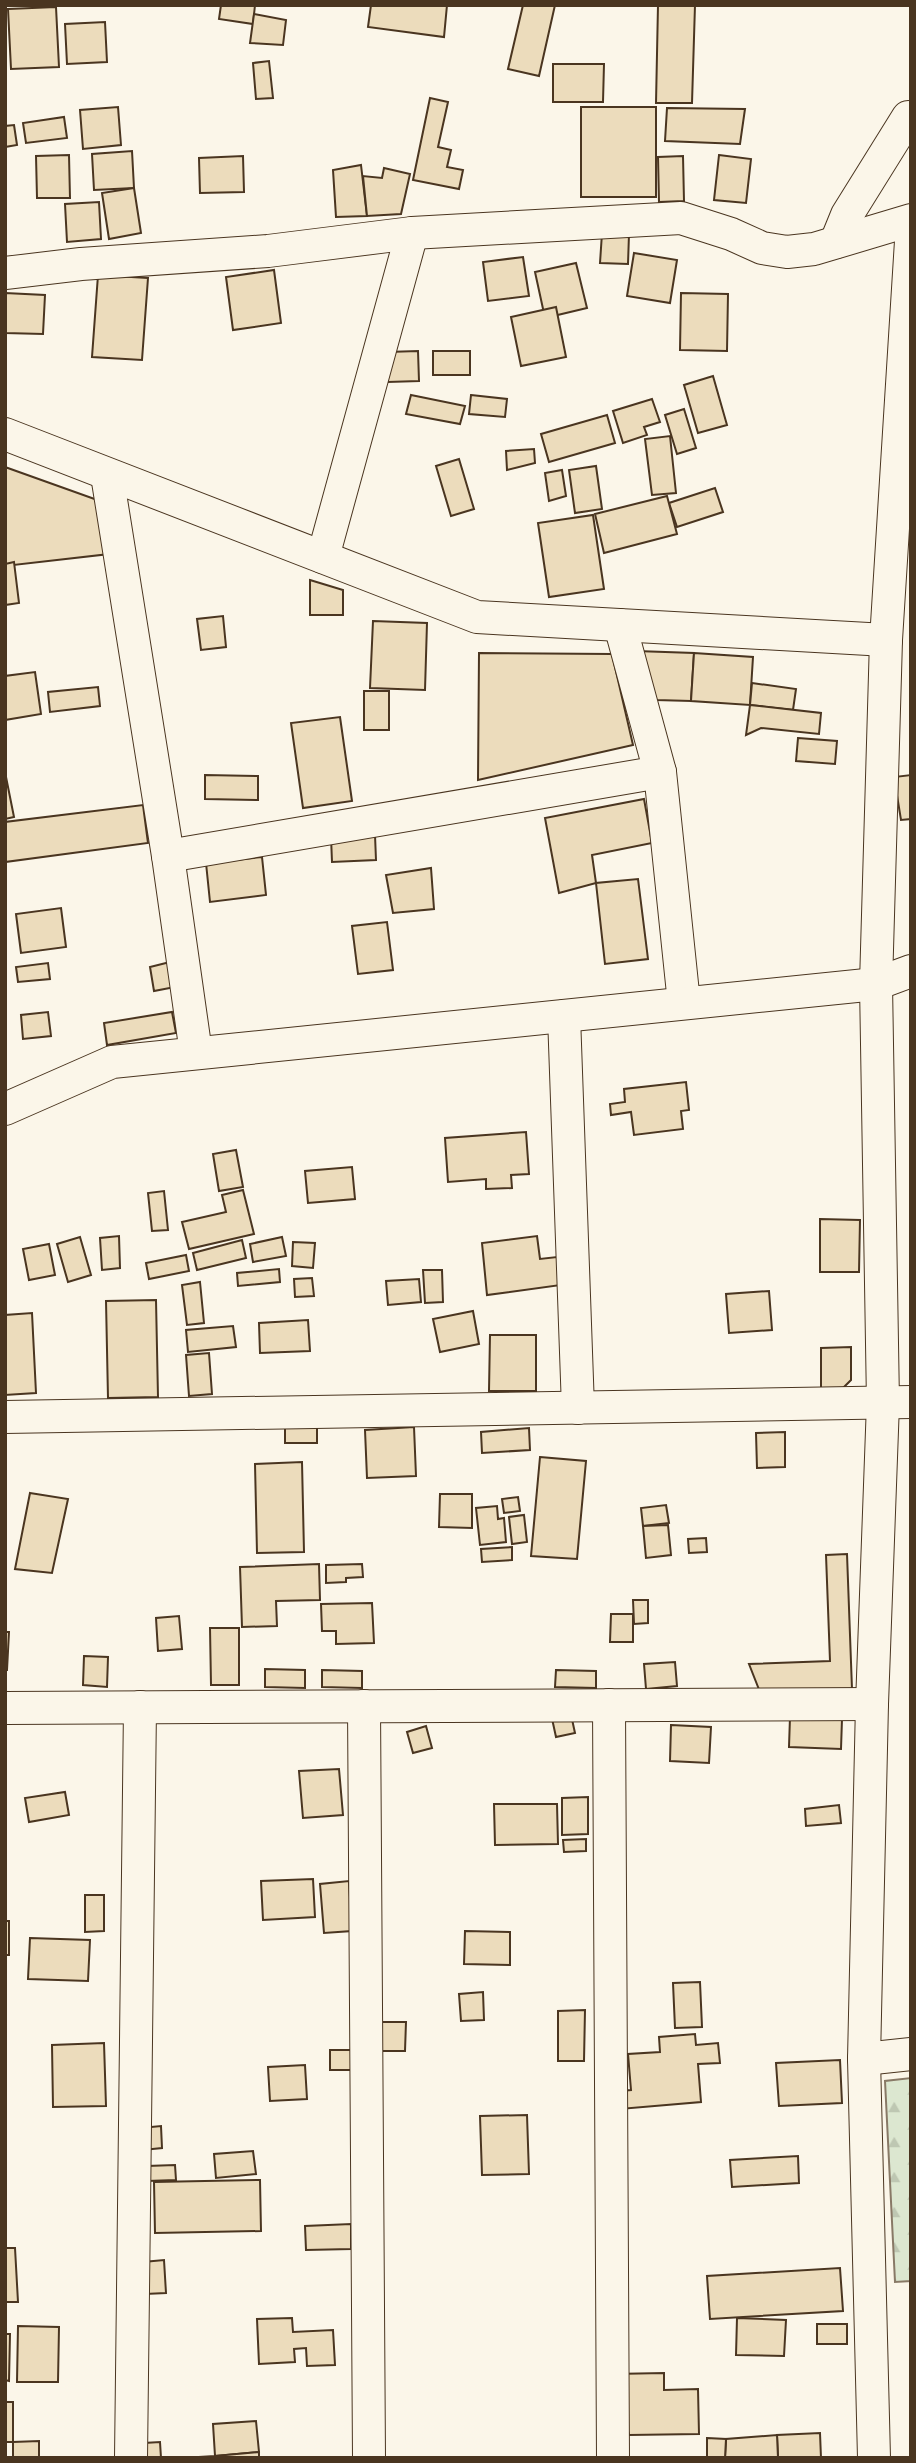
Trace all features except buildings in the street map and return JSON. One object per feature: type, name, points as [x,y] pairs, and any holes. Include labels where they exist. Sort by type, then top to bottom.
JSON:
[{"type":"street","points":[[836,242],[847,215],[910,111]]},
{"type":"street","points":[[5,274],[81,264],[268,251],[412,233],[681,218],[731,234],[762,248],[787,252],[814,249],[911,220]]},
{"type":"street","points":[[323,557],[412,233]]},
{"type":"street","points":[[874,2458],[864,2059],[872,1704],[897,1402],[876,984],[886,640],[911,241]]},
{"type":"street","points":[[5,434],[477,617],[886,640]]},
{"type":"street","points":[[107,475],[168,856],[196,1053]]},
{"type":"street","points":[[620,625],[660,772],[684,1003]]},
{"type":"street","points":[[168,856],[660,772]]},
{"type":"street","points":[[5,1109],[112,1062],[876,984],[911,971]]},
{"type":"street","points":[[564,1016],[578,1408]]},
{"type":"street","points":[[5,1417],[897,1402]]},
{"type":"street","points":[[5,1708],[872,1704]]},
{"type":"street","points":[[609,1705],[613,2458]]},
{"type":"street","points":[[365,1706],[369,2458]]},
{"type":"street","points":[[131,2458],[140,1707]]},
{"type":"street","points":[[864,2059],[911,2054]]},
{"type":"green space","points":[[911,2078],[911,2281],[895,2282],[885,2081]]}]
